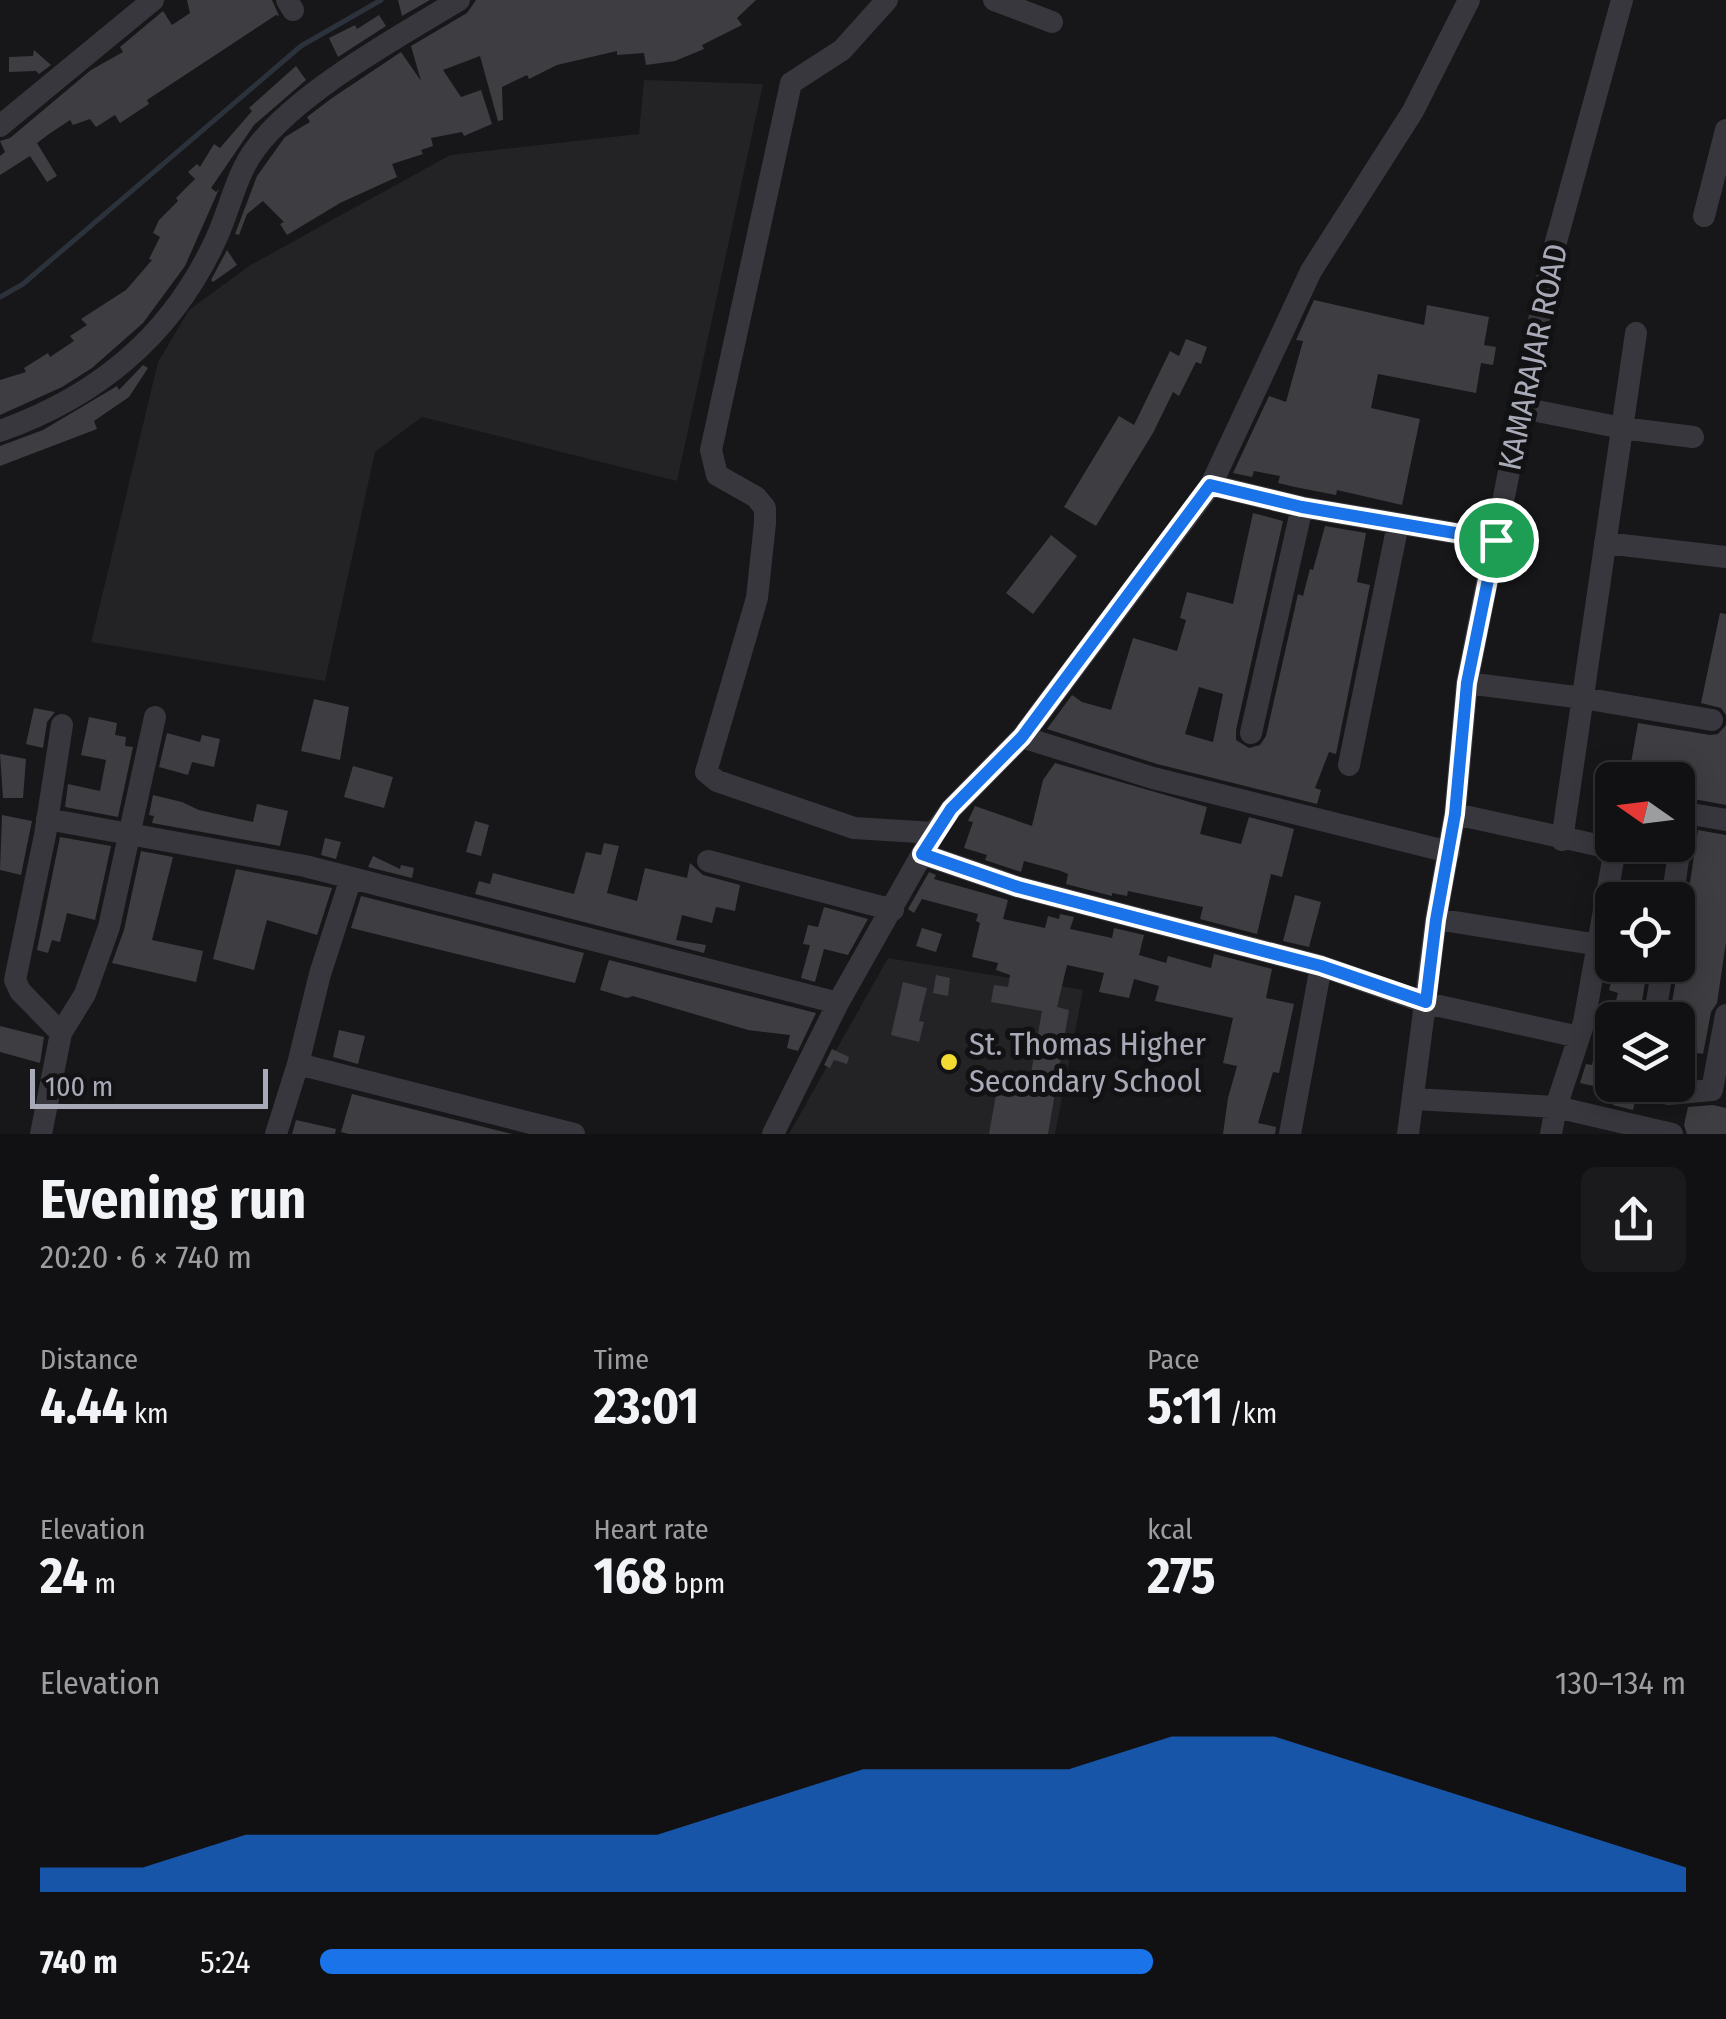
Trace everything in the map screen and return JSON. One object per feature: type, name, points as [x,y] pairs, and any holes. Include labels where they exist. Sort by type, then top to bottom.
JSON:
[{"type":"street","points":[[0,126],[154,0]]},
{"type":"street","points":[[0,431],[93,388],[132,356],[158,328],[203,264],[254,150],[282,118],[369,56],[459,0]]},
{"type":"street","points":[[888,0],[842,50],[791,83],[779,133],[711,450],[718,475],[756,497],[765,508],[766,522],[757,598],[706,772],[717,780],[854,828],[928,844],[1018,887],[1321,966],[1426,1002],[1579,1038]]},
{"type":"street","points":[[994,0],[1052,22]]},
{"type":"street","points":[[773,1134],[838,1003],[951,809],[1022,737],[1210,485],[1311,271],[1412,111],[1470,0]]},
{"type":"street","name":"KAMARAJAR ROAD","points":[[1408,1134],[1436,920],[1455,814],[1467,683],[1551,260],[1622,0]]},
{"type":"street","points":[[1704,216],[1726,130]]},
{"type":"street","points":[[1562,840],[1636,333]]},
{"type":"street","points":[[1522,408],[1692,437]]},
{"type":"street","points":[[1210,485],[1302,507],[1496,540]]},
{"type":"street","points":[[1251,733],[1302,507]]},
{"type":"street","points":[[1349,765],[1398,524]]},
{"type":"street","points":[[1605,543],[1726,557]]},
{"type":"street","points":[[1467,683],[1712,720]]},
{"type":"street","points":[[41,1134],[61,1033],[85,994],[109,926],[155,717]]},
{"type":"street","points":[[61,1033],[20,992],[15,980],[62,725]]},
{"type":"street","points":[[1022,737],[1153,778],[1448,852]]},
{"type":"street","points":[[1675,882],[1686,813],[1726,820]]},
{"type":"street","points":[[1455,814],[1615,849],[1610,882]]},
{"type":"street","points":[[47,819],[351,878],[838,1003]]},
{"type":"street","points":[[708,860],[893,910]]},
{"type":"street","points":[[276,1134],[351,878]]},
{"type":"street","points":[[1436,920],[1595,944]]},
{"type":"street","points":[[1552,1134],[1595,964]]},
{"type":"street","points":[[1290,1134],[1321,966]]},
{"type":"street","points":[[1695,1090],[1712,1090],[1726,1015]]},
{"type":"street","points":[[298,1064],[562,1132]]},
{"type":"street","points":[[1414,1099],[1556,1107],[1667,1133],[1664,1102]]},
{"type":"shaded area","points":[[644,80],[763,84],[677,481],[422,417],[375,452],[325,681],[91,642],[158,362],[189,310],[249,266],[450,155],[639,134]]},
{"type":"shaded area","name":"St. Thomas Higher Secondary School","points":[[888,958],[1083,990],[1055,1134],[789,1134]]},
{"type":"building","points":[[187,0],[272,0],[279,16],[147,100],[149,104],[120,123],[115,115],[96,127],[90,119],[73,125],[70,120],[49,134],[37,143],[57,176],[47,182],[30,156],[0,175],[0,156],[5,152],[0,141],[10,138],[91,70],[123,52],[120,47],[163,11],[172,25],[190,13]]},
{"type":"building","points":[[398,0],[430,0],[402,16]]},
{"type":"building","points":[[476,0],[756,0],[737,18],[742,25],[702,45],[704,49],[675,61],[646,65],[644,53],[617,55],[617,51],[557,65],[529,79],[527,75],[502,87],[503,120],[498,121],[480,56],[443,70],[461,97],[481,90],[492,124],[464,136],[462,132],[431,138],[433,146],[421,150],[423,154],[392,164],[397,177],[340,203],[287,235],[280,224],[284,222],[263,201],[247,214],[239,235],[235,234],[257,176],[285,137],[310,122],[307,117],[332,98],[401,52],[421,81],[411,46],[467,13]]},
{"type":"building","points":[[379,15],[386,26],[338,57],[329,38],[355,25],[357,29]]},
{"type":"building","points":[[34,50],[51,65],[39,74],[9,72],[9,57],[33,56]]},
{"type":"building","points":[[296,66],[306,80],[254,125],[211,188],[216,192],[219,189],[185,266],[143,323],[92,368],[62,387],[0,415],[0,380],[26,372],[24,368],[74,341],[70,336],[87,325],[81,319],[126,290],[152,260],[149,259],[160,237],[153,233],[159,220],[195,179],[188,172],[197,164],[200,167],[214,144],[220,148],[252,111],[249,108]]},
{"type":"building","points":[[227,250],[237,265],[213,282],[211,280]]},
{"type":"building","points":[[1314,300],[1424,325],[1427,305],[1489,317],[1484,345],[1496,347],[1493,365],[1481,363],[1476,393],[1378,374],[1371,408],[1420,419],[1402,505],[1337,490],[1336,495],[1295,487],[1278,483],[1280,476],[1254,471],[1252,477],[1233,473],[1269,396],[1286,402],[1303,341],[1296,340]]},
{"type":"building","points":[[1186,339],[1207,347],[1201,364],[1196,362],[1179,396],[1173,392],[1153,433],[1096,526],[1064,507],[1119,416],[1134,425],[1170,351],[1179,356]]},
{"type":"building","points":[[143,365],[148,368],[129,397],[94,421],[97,429],[0,466],[0,446],[43,430],[117,386],[119,390]]},
{"type":"building","points":[[1253,513],[1283,521],[1236,730],[1236,740],[1249,748],[1260,745],[1266,736],[1298,594],[1303,596],[1325,526],[1366,533],[1357,582],[1370,585],[1336,754],[1329,752],[1315,788],[1321,790],[1317,804],[1157,764],[1047,729],[1072,695],[1111,710],[1133,638],[1177,651],[1186,620],[1180,618],[1187,592],[1233,604]],"holes":[[[1199,687],[1223,694],[1213,742],[1185,734]]]},
{"type":"building","points":[[1051,535],[1077,556],[1033,614],[1006,593]]},
{"type":"building","points":[[1720,613],[1726,614],[1726,715],[1721,708],[1701,703]]},
{"type":"building","points":[[314,699],[349,707],[340,760],[301,751]]},
{"type":"building","points":[[34,708],[55,712],[47,722],[43,748],[26,744]]},
{"type":"building","points":[[89,717],[117,723],[115,735],[126,737],[125,746],[133,747],[118,817],[65,807],[68,784],[100,791],[106,760],[81,755]]},
{"type":"building","points":[[1638,723],[1710,735],[1718,734],[1726,725],[1726,805],[1695,799],[1695,762],[1631,762]]},
{"type":"building","points":[[167,733],[200,742],[202,735],[220,739],[214,767],[192,762],[188,775],[159,767]]},
{"type":"building","points":[[0,754],[26,759],[23,798],[3,798]]},
{"type":"building","points":[[1055,763],[1207,807],[1200,834],[1241,844],[1249,817],[1294,829],[1282,877],[1271,874],[1257,934],[1200,919],[1203,907],[1128,891],[1127,896],[1112,896],[1066,884],[1068,874],[1061,871],[1024,861],[1021,872],[964,848],[975,806],[1032,826],[1043,780]]},
{"type":"building","points":[[353,766],[393,777],[384,808],[344,797]]},
{"type":"building","points":[[153,795],[253,822],[257,804],[288,811],[280,846],[152,823],[154,816],[149,815]]},
{"type":"building","points":[[2,815],[32,821],[21,875],[0,870]]},
{"type":"building","points":[[475,821],[489,825],[481,856],[466,852]]},
{"type":"building","points":[[1698,830],[1726,835],[1726,942],[1717,1003],[1711,1012],[1703,1054],[1695,1053],[1695,1002],[1672,1002],[1675,982],[1695,982],[1695,882],[1690,882]]},
{"type":"building","points":[[60,837],[111,846],[95,920],[67,913],[60,942],[52,940],[48,953],[37,950]]},
{"type":"building","points":[[325,838],[341,842],[336,859],[321,855]]},
{"type":"building","points":[[604,843],[619,846],[607,893],[637,901],[645,868],[687,878],[690,863],[703,875],[740,885],[735,911],[716,907],[712,923],[682,915],[676,940],[706,945],[704,953],[475,894],[479,881],[490,884],[493,873],[574,894],[586,852],[601,855]]},
{"type":"building","points":[[141,851],[173,857],[152,940],[203,951],[196,982],[112,963],[124,930]]},
{"type":"building","points":[[373,856],[400,869],[401,865],[414,868],[412,878],[368,867]]},
{"type":"building","points":[[236,869],[332,888],[317,935],[267,920],[254,970],[213,959]]},
{"type":"building","points":[[929,872],[936,875],[934,879],[1008,900],[1003,919],[1045,928],[1048,916],[1059,919],[1060,914],[1074,917],[1070,929],[1112,938],[1114,928],[1144,935],[1139,955],[1166,963],[1168,956],[1211,968],[1214,954],[1272,969],[1266,998],[1294,1004],[1279,1073],[1273,1072],[1258,1123],[1276,1127],[1275,1134],[1223,1134],[1237,1066],[1223,1063],[1233,1018],[1155,1001],[1159,986],[1134,979],[1129,998],[1099,992],[1104,973],[1067,965],[1057,1007],[1069,1010],[1048,1134],[989,1134],[996,1095],[1007,1096],[1008,1086],[1028,1090],[1042,1011],[991,1002],[994,985],[1008,987],[1010,975],[996,970],[998,963],[972,957],[980,923],[976,921],[978,914],[922,899],[914,913],[908,909]]},
{"type":"building","points":[[1295,895],[1321,902],[1309,947],[1283,941]]},
{"type":"building","points":[[361,896],[584,953],[575,983],[351,928]]},
{"type":"building","points":[[824,907],[868,919],[848,955],[824,949],[815,982],[801,978],[810,945],[803,944],[808,925],[818,927]]},
{"type":"building","points":[[922,928],[942,934],[936,952],[916,946]]},
{"type":"building","points":[[609,960],[816,1013],[798,1051],[787,1048],[790,1035],[748,1030],[600,990]]},
{"type":"building","points":[[936,975],[950,978],[948,996],[933,993]]},
{"type":"building","points":[[903,982],[927,988],[919,1021],[924,1022],[919,1042],[891,1035]]},
{"type":"building","points":[[1611,982],[1645,982],[1642,1002],[1616,1002],[1618,993],[1609,990]]},
{"type":"building","points":[[0,1026],[44,1037],[40,1063],[0,1052]]},
{"type":"building","points":[[339,1030],[365,1036],[358,1064],[333,1057]]},
{"type":"building","points":[[832,1049],[849,1057],[847,1064],[834,1060],[830,1068],[824,1065]]},
{"type":"building","points":[[1595,1051],[1595,1086],[1580,1083],[1586,1064],[1592,1065]]},
{"type":"building","points":[[352,1094],[512,1134],[341,1132]]},
{"type":"building","points":[[1614,1102],[1635,1102],[1633,1110],[1613,1105]]},
{"type":"building","points":[[1688,1107],[1726,1108],[1726,1134],[1687,1134],[1684,1125]]},
{"type":"building","points":[[296,1120],[336,1129],[335,1134],[292,1134]]},
{"type":"waterway","points":[[0,297],[23,284],[301,46],[381,0]]},
{"type":"place","name":"St. Thomas Higher Secondary School","points":[[949,1062]]},
{"type":"route","points":[[1210,485],[1302,507],[1496,540],[1467,683],[1455,814],[1426,1002],[1321,966],[1018,887],[922,854],[951,809],[1022,737],[1210,485]]}]
